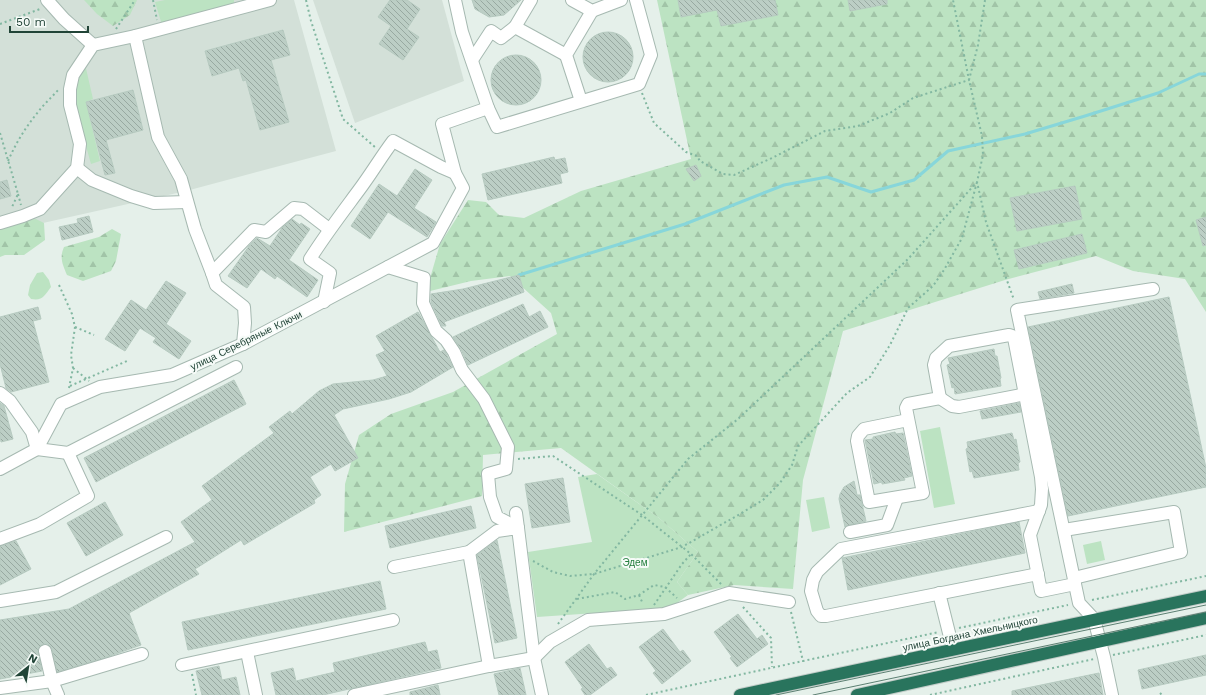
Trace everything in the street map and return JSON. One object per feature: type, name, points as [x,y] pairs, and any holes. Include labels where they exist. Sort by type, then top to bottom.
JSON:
[{"type":"highway","name":"улица Богдана Хмельницкого","points":[[740,695],[1206,596]]},
{"type":"highway","points":[[859,695],[1206,618]]},
{"type":"street","points":[[2,222],[40,209],[77,168],[80,144],[70,105],[70,89],[72,76],[93,46],[270,0]]},
{"type":"street","points":[[455,0],[462,32],[496,128],[639,84],[651,55],[636,0]]},
{"type":"street","points":[[472,60],[491,31],[501,38],[515,27],[531,0]]},
{"type":"street","points":[[572,0],[592,11]]},
{"type":"street","points":[[566,55],[592,11],[621,0]]},
{"type":"street","points":[[49,2],[76,31],[93,46]]},
{"type":"street","points":[[515,27],[566,55],[582,101]]},
{"type":"street","points":[[135,36],[158,137],[181,179],[195,229],[216,285],[244,307],[245,323],[243,344]]},
{"type":"street","name":"улица Серебряные Ключи","points":[[36,449],[61,404],[100,387],[172,375],[243,344],[433,243],[462,188],[456,173],[442,124],[488,108]]},
{"type":"street","points":[[324,302],[330,273],[310,259],[329,229],[393,142],[441,167],[456,173]]},
{"type":"street","points":[[77,168],[92,180],[131,196],[154,203],[187,202]]},
{"type":"street","points":[[212,273],[254,230],[266,232],[294,208],[303,209],[329,229]]},
{"type":"street","points":[[388,267],[424,278],[423,303],[436,331],[450,346],[462,370],[487,406],[508,447],[506,469],[488,474],[490,497],[497,517],[518,528]]},
{"type":"street","points":[[1112,695],[1094,619],[1079,603],[1064,530],[1027,399],[1017,310],[1152,289]]},
{"type":"street","points":[[940,398],[934,365],[936,358],[949,346],[1009,335],[1014,338],[1041,477],[1042,489],[1039,511],[1030,535],[1041,591],[1181,552],[1174,512],[1064,530]]},
{"type":"street","points":[[0,469],[36,449],[68,453],[236,367]]},
{"type":"street","points":[[0,394],[10,401],[32,432],[36,449]]},
{"type":"street","points":[[908,420],[864,429],[857,438],[868,501],[872,503],[923,493],[908,420],[906,408],[908,404],[940,398],[952,406],[959,407],[1027,399]]},
{"type":"street","points":[[0,539],[40,524],[88,496],[68,453]]},
{"type":"street","points":[[854,530],[887,525],[896,498]]},
{"type":"street","points":[[1038,574],[821,616],[817,611],[812,591],[812,580],[817,572],[841,549],[1039,511]]},
{"type":"street","points":[[516,513],[534,658],[542,695]]},
{"type":"street","points":[[394,567],[469,552],[497,531],[518,528]]},
{"type":"street","points":[[0,601],[56,592],[166,537]]},
{"type":"street","points":[[469,552],[489,666]]},
{"type":"street","points":[[354,695],[489,666],[534,658],[550,642],[588,620],[664,614],[729,592],[789,602]]},
{"type":"street","points":[[939,593],[953,649]]},
{"type":"street","points":[[182,665],[393,620]]},
{"type":"street","points":[[45,651],[52,681],[58,695]]},
{"type":"street","points":[[247,652],[256,695]]},
{"type":"street","points":[[0,688],[52,681],[142,654]]},
{"type":"path","points":[[109,41],[135,0]]},
{"type":"path","points":[[153,0],[159,29]]},
{"type":"path","points":[[306,0],[311,21],[344,119],[356,132],[383,154]]},
{"type":"path","points":[[522,555],[553,572],[570,576],[594,574],[682,547],[763,500],[780,483],[792,465],[798,446],[847,393],[870,377],[890,345],[908,308],[933,286],[962,238],[977,182],[982,155],[982,136],[968,80],[953,0]]},
{"type":"path","points":[[968,80],[978,45],[985,0]]},
{"type":"path","points":[[0,24],[49,2]]},
{"type":"path","points":[[8,161],[16,142],[38,111],[62,84],[72,76]]},
{"type":"path","points":[[639,84],[654,123],[686,152],[697,156],[700,161],[723,174],[734,175],[772,158],[825,131],[858,126],[890,113],[913,98],[968,80]]},
{"type":"path","points":[[0,133],[18,194],[2,222]]},
{"type":"path","points":[[977,182],[986,222],[1017,310]]},
{"type":"path","points":[[558,625],[594,574],[688,459],[738,419],[908,260],[977,182]]},
{"type":"path","points":[[59,285],[72,314],[75,327],[71,355],[73,368],[70,386],[127,361]]},
{"type":"path","points":[[75,327],[94,335]]},
{"type":"path","points":[[73,368],[100,387]]},
{"type":"path","points":[[507,460],[553,456],[642,515],[691,554],[729,592],[771,638],[772,667]]},
{"type":"path","points":[[647,615],[665,587],[691,554]]},
{"type":"path","points":[[646,695],[1206,576]]},
{"type":"path","points":[[575,600],[615,592],[625,598],[640,595],[654,585],[665,587],[678,598],[676,610]]},
{"type":"path","points":[[640,595],[647,615]]},
{"type":"path","points":[[789,602],[803,661]]},
{"type":"path","points":[[930,695],[1206,634]]},
{"type":"path","points":[[192,674],[196,695]]},
{"type":"shaded area","points":[[0,0],[294,0],[336,151],[186,191],[34,225],[0,250]]},
{"type":"shaded area","points":[[313,0],[442,0],[464,81],[355,123]]},
{"type":"green space","points":[[84,0],[137,0],[130,15],[113,26],[97,14]]},
{"type":"green space","points":[[165,0],[234,0],[234,5],[162,25],[155,2]]},
{"type":"green space","points":[[657,0],[1206,0],[1206,312],[1185,279],[1133,271],[1096,256],[1005,280],[843,331],[803,480],[793,589],[734,585],[688,595],[677,582],[698,552],[659,518],[561,448],[483,455],[482,496],[344,532],[345,484],[359,435],[391,414],[453,392],[557,334],[551,313],[510,276],[471,281],[426,292],[440,244],[468,200],[486,202],[499,215],[524,218],[581,191],[691,159]]},
{"type":"green space","points":[[85,64],[93,99],[86,102],[100,161],[91,164],[76,105],[76,88]]},
{"type":"green space","points":[[36,219],[44,223],[45,240],[24,255],[5,255],[0,257],[0,227],[25,220]]},
{"type":"green space","points":[[112,229],[121,234],[116,261],[111,271],[83,281],[67,275],[62,258],[64,247],[99,237]]},
{"type":"green space","points":[[43,272],[49,280],[51,287],[41,298],[31,299],[28,295],[30,285],[37,273]]},
{"type":"green space","points":[[940,427],[955,504],[934,508],[920,431]]},
{"type":"green space","name":"Эдем","points":[[597,474],[659,518],[698,552],[677,582],[688,595],[670,608],[537,617],[528,552],[592,542],[578,477]]},
{"type":"green space","points":[[824,497],[830,528],[812,532],[806,500]]},
{"type":"green space","points":[[1101,541],[1105,560],[1087,564],[1083,545]]},
{"type":"building","points":[[390,0],[407,0],[420,9],[407,29],[419,37],[403,60],[379,44],[391,26],[378,17]]},
{"type":"building","points":[[472,0],[521,0],[504,15],[489,17],[475,9]]},
{"type":"building","points":[[678,0],[775,0],[778,15],[721,26],[717,10],[681,17]]},
{"type":"building","points":[[848,0],[887,0],[887,4],[850,11]]},
{"type":"building","points":[[283,30],[290,55],[271,60],[289,122],[260,130],[246,80],[243,81],[239,68],[212,76],[205,51]]},
{"type":"building","points":[[608,32],[618,34],[626,39],[631,47],[633,57],[631,67],[626,75],[618,80],[608,82],[598,80],[590,75],[585,67],[583,57],[585,47],[590,39],[598,34]]},
{"type":"building","points":[[516,55],[526,57],[534,62],[539,70],[541,80],[539,90],[534,98],[526,103],[516,105],[506,103],[498,98],[493,90],[491,80],[493,70],[498,62],[506,57]]},
{"type":"building","points":[[133,90],[143,130],[106,140],[115,173],[105,175],[86,102]]},
{"type":"building","points":[[554,157],[555,160],[565,158],[568,172],[560,174],[562,183],[488,200],[482,174]]},
{"type":"building","points":[[696,165],[701,176],[694,181],[686,169]]},
{"type":"building","points":[[415,169],[432,180],[414,208],[436,222],[427,237],[388,212],[370,239],[351,226],[379,184],[397,196]]},
{"type":"building","points":[[7,180],[11,196],[0,199],[0,182]]},
{"type":"building","points":[[1075,186],[1082,219],[1017,231],[1010,198]]},
{"type":"building","points":[[89,216],[93,232],[62,240],[59,227],[78,223],[77,219]]},
{"type":"building","points":[[1206,217],[1206,245],[1203,246],[1196,220]]},
{"type":"building","points":[[292,219],[300,225],[301,223],[310,229],[289,260],[318,280],[307,297],[277,276],[275,279],[261,269],[247,288],[228,276],[249,246],[257,238],[270,246],[282,228]]},
{"type":"building","points":[[1082,234],[1087,253],[1019,269],[1014,250]]},
{"type":"building","points":[[519,275],[524,292],[444,322],[446,326],[442,326],[431,302],[431,294],[463,289]]},
{"type":"building","points":[[166,281],[186,293],[166,324],[191,341],[179,359],[153,342],[156,338],[140,328],[125,351],[105,339],[131,300],[146,310]]},
{"type":"building","points":[[1072,284],[1074,293],[1040,299],[1038,292]]},
{"type":"building","points":[[1169,297],[1206,468],[1206,487],[1068,516],[1028,327]]},
{"type":"building","points":[[523,304],[529,317],[540,311],[548,327],[468,365],[461,349],[453,337]]},
{"type":"building","points":[[38,307],[41,319],[33,321],[49,382],[11,392],[6,388],[0,364],[0,317]]},
{"type":"building","points":[[418,312],[440,352],[444,350],[453,367],[411,392],[389,399],[343,409],[334,415],[358,458],[335,471],[331,464],[310,477],[321,495],[314,500],[315,503],[244,545],[241,540],[195,569],[199,574],[129,613],[141,645],[57,672],[52,649],[48,644],[43,644],[38,649],[42,671],[0,679],[0,620],[69,609],[195,542],[181,522],[212,500],[202,486],[274,433],[269,427],[290,411],[292,414],[319,391],[333,384],[373,380],[387,376],[376,355],[385,351],[376,336]]},
{"type":"building","points":[[994,349],[995,356],[997,356],[1001,386],[955,394],[954,387],[952,388],[947,365],[950,364],[948,358]]},
{"type":"building","points":[[234,380],[246,404],[96,482],[84,458]]},
{"type":"building","points":[[0,403],[4,406],[13,439],[1,442],[0,436]]},
{"type":"building","points":[[1019,403],[1021,412],[982,419],[980,411]]},
{"type":"building","points":[[895,432],[896,434],[903,433],[912,476],[904,478],[905,480],[874,484],[865,440]]},
{"type":"building","points":[[1012,433],[1014,440],[1016,439],[1020,462],[1018,463],[1019,470],[974,478],[972,471],[970,472],[966,449],[968,448],[967,442]]},
{"type":"building","points":[[563,478],[570,522],[532,528],[525,484]]},
{"type":"building","points":[[854,481],[857,495],[860,495],[866,521],[845,527],[839,499],[844,487]]},
{"type":"building","points":[[105,502],[123,535],[86,556],[67,523]]},
{"type":"building","points":[[471,506],[476,528],[390,548],[385,526]]},
{"type":"building","points":[[1019,522],[1025,553],[848,590],[842,558]]},
{"type":"building","points":[[497,540],[517,638],[495,643],[477,555]]},
{"type":"building","points":[[16,541],[31,569],[0,585],[0,546]]},
{"type":"building","points":[[380,581],[386,609],[188,650],[182,622]]},
{"type":"building","points":[[738,614],[757,639],[762,635],[768,644],[737,667],[730,658],[732,657],[714,632]]},
{"type":"building","points":[[663,629],[680,652],[683,650],[691,661],[662,684],[653,673],[656,671],[639,647]]},
{"type":"building","points":[[425,642],[428,652],[437,650],[441,668],[323,695],[276,695],[271,673],[293,668],[296,681],[335,672],[333,663]]},
{"type":"building","points":[[589,644],[607,669],[611,667],[617,675],[590,695],[585,695],[581,689],[583,688],[565,662]]},
{"type":"building","points":[[1206,655],[1206,675],[1142,689],[1138,670]]},
{"type":"building","points":[[219,666],[222,680],[236,677],[240,695],[202,695],[196,671]]},
{"type":"building","points":[[520,668],[526,695],[499,695],[494,674]]},
{"type":"building","points":[[1099,673],[1103,695],[1012,695],[1012,691]]},
{"type":"building","points":[[438,685],[440,695],[410,695],[410,692]]},
{"type":"waterway","points":[[519,275],[685,224],[784,185],[827,177],[871,192],[914,180],[948,151],[1025,134],[1158,93],[1199,74],[1206,74]]},
{"type":"tram line","points":[[776,695],[1206,605]]},
{"type":"tram line","points":[[813,695],[1206,612]]}]
